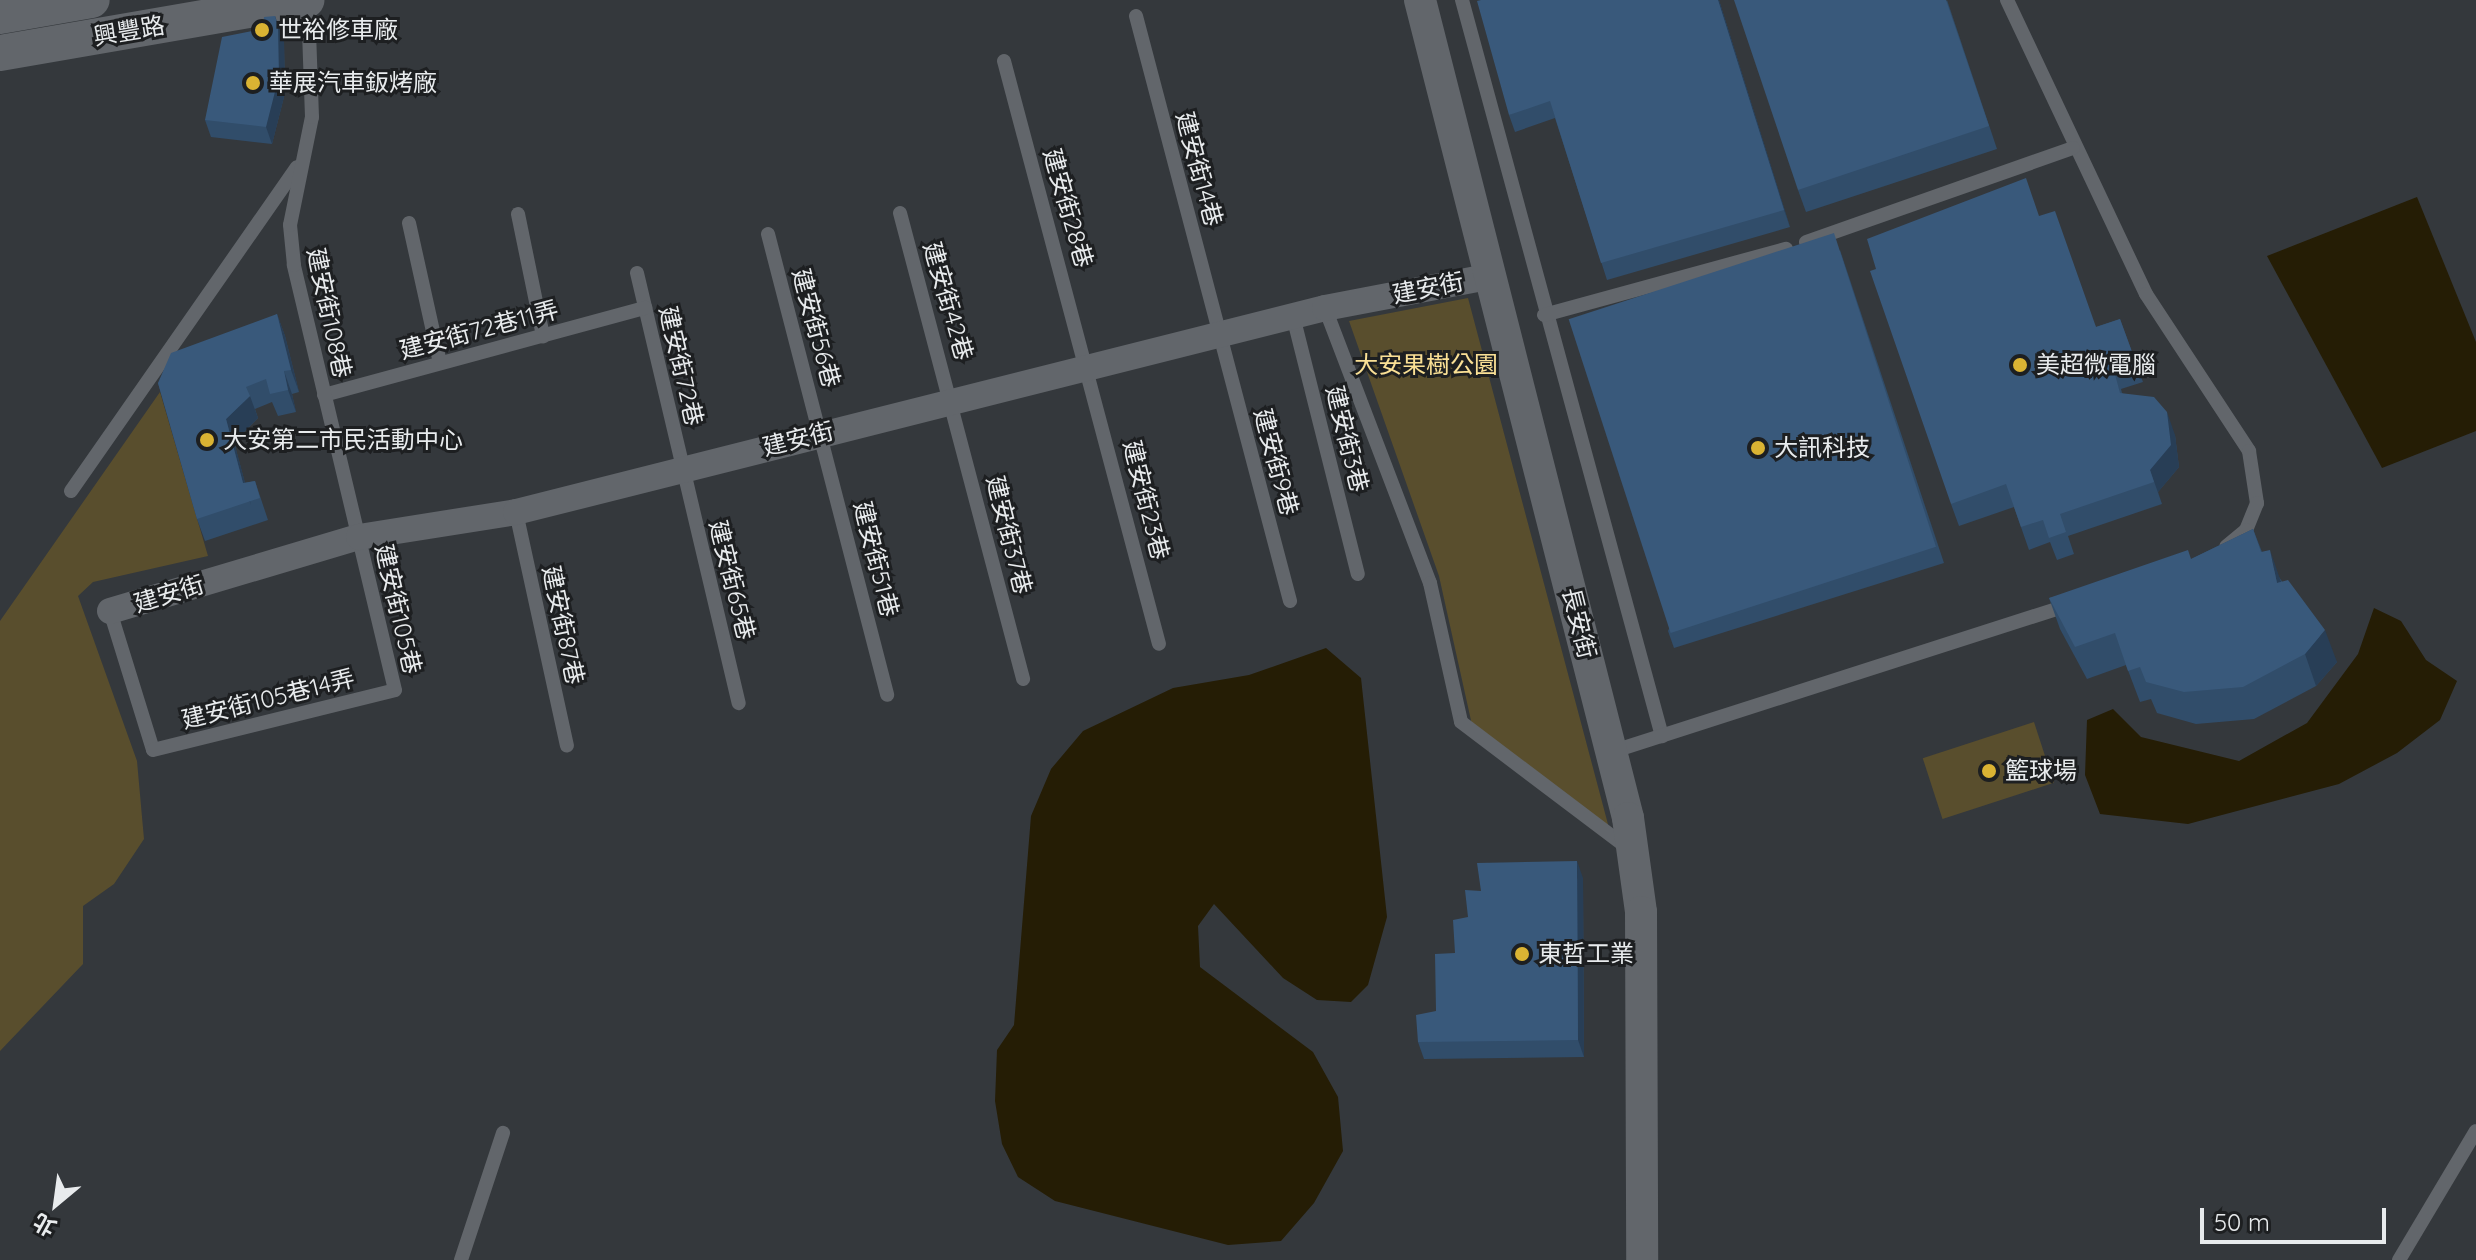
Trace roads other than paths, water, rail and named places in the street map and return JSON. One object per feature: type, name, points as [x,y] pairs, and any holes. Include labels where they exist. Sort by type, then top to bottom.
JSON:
[{"type":"main road","name":"興豐路","points":[[0,16],[92,0]]},
{"type":"main road","name":"興豐路","points":[[0,53],[307,0]]},
{"type":"street","name":"長安街","points":[[1420,0],[1611,752],[1632,852],[1641,912],[1642,1260]]},
{"type":"street","name":"建安街","points":[[110,611],[359,537],[516,512],[1325,308],[1488,277]]},
{"type":"lane","name":"建安街108巷","points":[[307,0],[312,117],[299,164],[290,225],[294,265],[359,537]]},
{"type":"lane","points":[[1462,0],[1544,315],[1662,736]]},
{"type":"lane","points":[[2007,0],[2073,148],[2146,294],[2249,451],[2257,503],[2246,530],[2215,556]]},
{"type":"lane","name":"建安街14巷","points":[[1136,16],[1220,334]]},
{"type":"lane","name":"建安街28巷","points":[[1004,61],[1091,366]]},
{"type":"lane","points":[[1544,315],[1793,247],[2073,148]]},
{"type":"lane","points":[[71,491],[299,164]]},
{"type":"lane","name":"建安街42巷","points":[[900,213],[953,401]]},
{"type":"lane","points":[[518,214],[543,336]]},
{"type":"lane","points":[[409,223],[440,363]]},
{"type":"lane","name":"建安街56巷","points":[[768,234],[823,433]]},
{"type":"lane","name":"建安街72巷","points":[[637,273],[682,468]]},
{"type":"lane","name":"建安街72巷11弄","points":[[324,395],[645,308]]},
{"type":"lane","points":[[1325,308],[1430,583],[1461,722],[1632,852]]},
{"type":"lane","name":"建安街3巷","points":[[1293,316],[1358,574]]},
{"type":"lane","name":"建安街9巷","points":[[1220,334],[1290,601]]},
{"type":"lane","name":"建安街23巷","points":[[1091,366],[1159,644]]},
{"type":"lane","name":"建安街37巷","points":[[953,401],[1023,679]]},
{"type":"lane","name":"建安街51巷","points":[[823,433],[887,695]]},
{"type":"lane","name":"建安街65巷","points":[[682,468],[739,703]]},
{"type":"lane","name":"建安街87巷","points":[[516,512],[567,746]]},
{"type":"lane","name":"建安街105巷","points":[[359,537],[395,690]]},
{"type":"lane","points":[[1611,752],[2083,600]]},
{"type":"lane","name":"建安街105巷14弄","points":[[110,611],[153,750],[395,690]]},
{"type":"lane","points":[[2399,1260],[2476,1131]]},
{"type":"lane","points":[[461,1260],[503,1133]]},
{"type":"place","name":"世裕修車廠","points":[[262,30]]},
{"type":"place","name":"華展汽車鈑烤廠","points":[[253,83]]},
{"type":"place","name":"美超微電腦","points":[[2020,365]]},
{"type":"place","name":"大安第二市民活動中心","points":[[207,440]]},
{"type":"place","name":"大訊科技","points":[[1758,448]]},
{"type":"place","name":"籃球場","points":[[1989,771]]},
{"type":"place","name":"東哲工業","points":[[1522,954]]},
{"type":"park label","name":"大安果樹公園","points":[[1426,365]]}]
